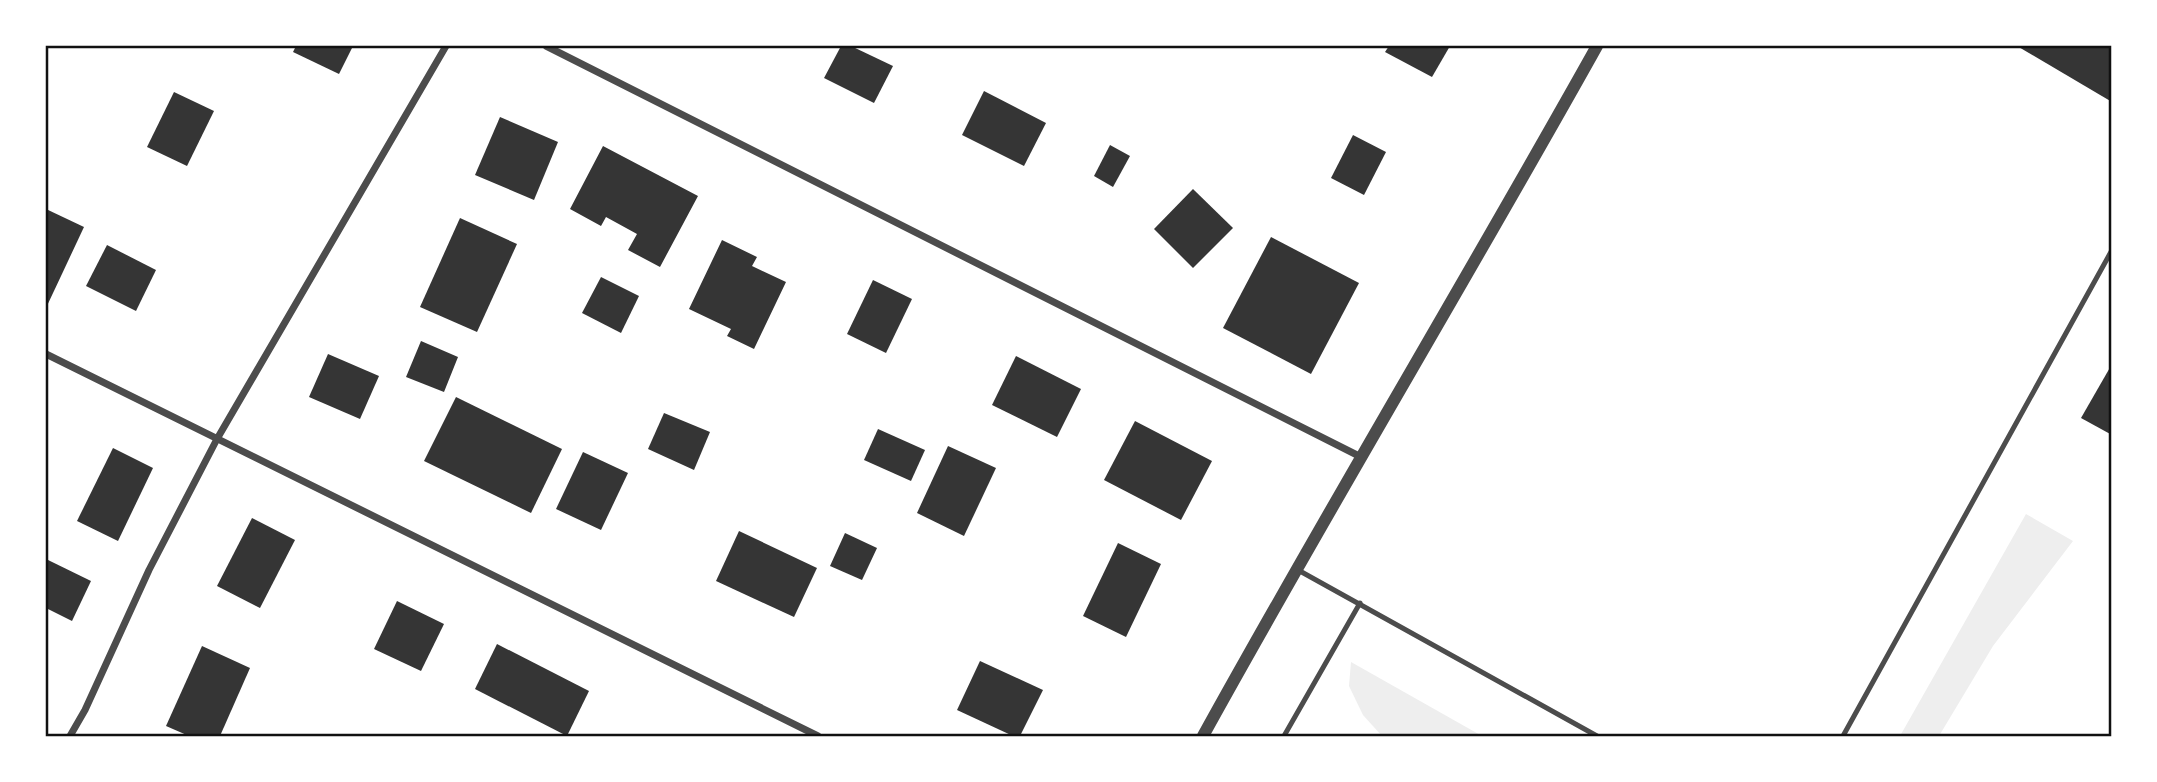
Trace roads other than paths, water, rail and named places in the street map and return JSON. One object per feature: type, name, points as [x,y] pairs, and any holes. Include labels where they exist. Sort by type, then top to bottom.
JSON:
[{"type":"street","points":[[70,737],[149,570],[217,439],[446,46]]},
{"type":"street","points":[[546,46],[1361,457]]},
{"type":"street","points":[[1203,737],[1296,569],[1510,203],[1597,46]]},
{"type":"street","points":[[46,354],[818,737]]},
{"type":"lane","points":[[1843,737],[2112,250]]},
{"type":"lane","points":[[1296,569],[1597,737]]},
{"type":"lane","points":[[1284,737],[1360,603]]}]
